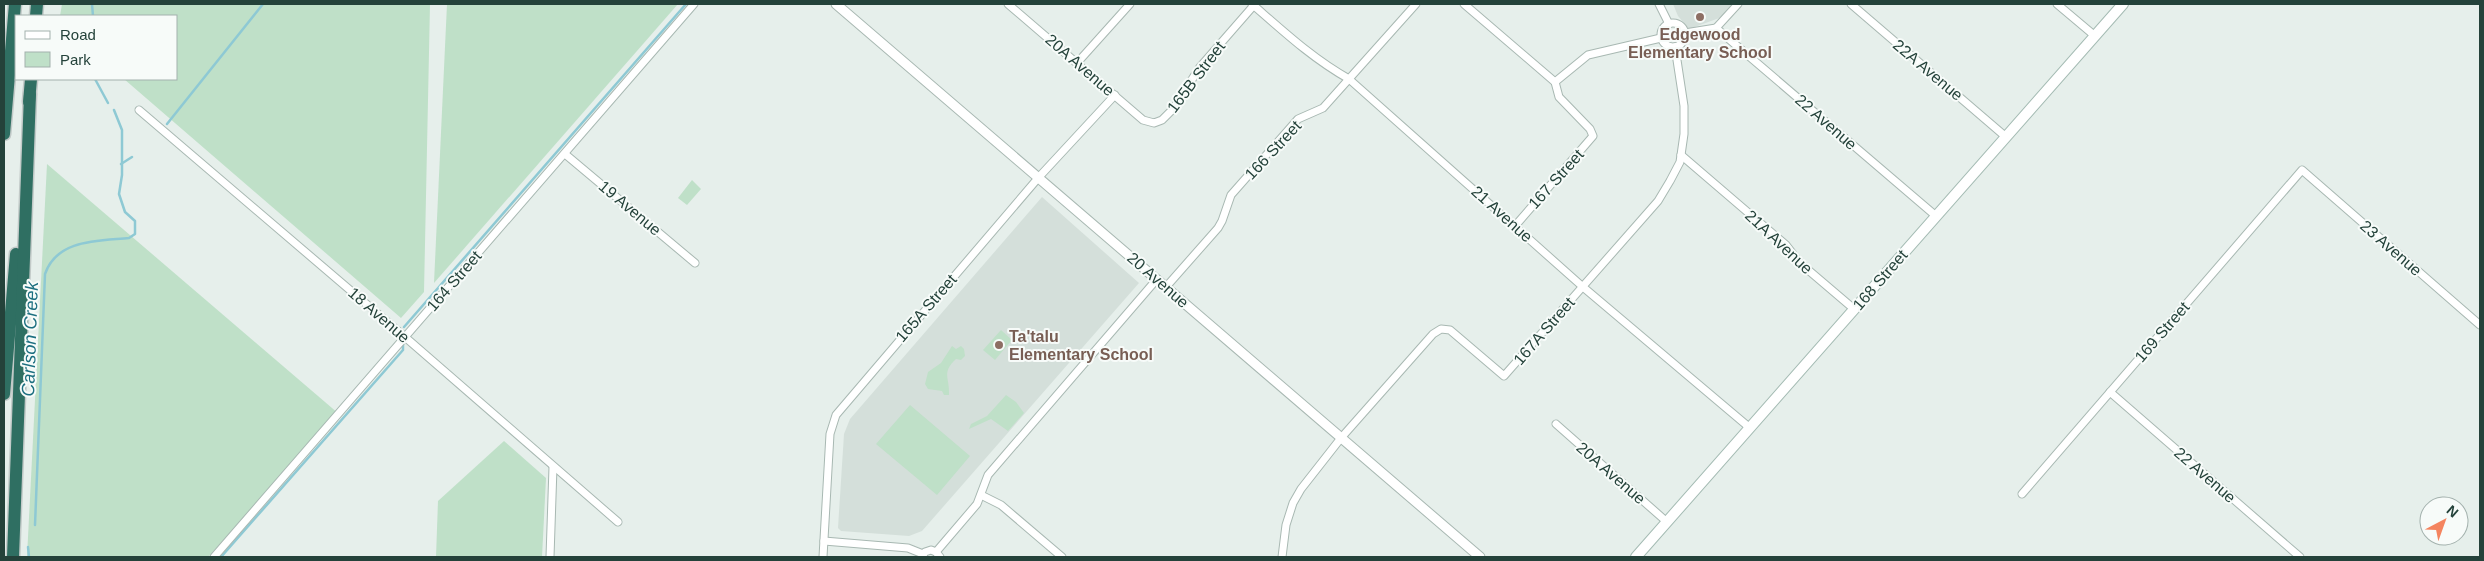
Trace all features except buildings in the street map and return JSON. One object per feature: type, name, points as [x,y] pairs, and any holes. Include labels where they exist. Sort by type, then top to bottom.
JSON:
[{"type":"highway","points":[[4,134],[15,4]]},
{"type":"highway","points":[[4,394],[31,80]]},
{"type":"highway","points":[[13,557],[30,94]]},
{"type":"main road","name":"168 Street","points":[[1636,557],[2124,4]]},
{"type":"street","name":"164 Street","points":[[214,557],[694,4]]},
{"type":"street","name":"20 Avenue","points":[[836,4],[1480,557]]},
{"type":"street","name":"20A Avenue","points":[[1008,4],[1143,120],[1154,123]]},
{"type":"street","points":[[1077,63],[1130,4]]},
{"type":"street","name":"21 Avenue","points":[[1253,4],[1321,62],[1349,79],[1583,287],[1750,428]]},
{"type":"street","name":"165B Street","points":[[1154,123],[1162,120],[1173,109],[1200,67],[1253,4]]},
{"type":"street","name":"166 Street","points":[[1166,287],[1218,228],[1230,195],[1298,119],[1323,108],[1416,4]]},
{"type":"street","points":[[1464,4],[1555,82],[1588,55],[1661,38]]},
{"type":"street","points":[[1660,4],[1669,24]]},
{"type":"street","points":[[1685,33],[1716,28],[1738,4]]},
{"type":"street","name":"22A Avenue","points":[[1851,4],[2006,136]]},
{"type":"street","points":[[2057,4],[2094,36]]},
{"type":"street","points":[[1669,24],[1677,24],[1685,33],[1684,41],[1675,47],[1668,46],[1661,38],[1662,31],[1669,24]]},
{"type":"street","name":"22 Avenue","points":[[1716,28],[1936,216]]},
{"type":"street","name":"167A Street","points":[[1341,438],[1433,334],[1441,329],[1450,330],[1504,376],[1658,201],[1670,181],[1681,155],[1684,134],[1684,106],[1675,47]]},
{"type":"street","name":"167 Street","points":[[1515,226],[1593,136],[1590,129],[1559,97],[1555,82]]},
{"type":"street","name":"165A Street","points":[[823,557],[830,434],[836,414],[1038,177],[1114,95]]},
{"type":"street","name":"18 Avenue","points":[[139,110],[618,522]]},
{"type":"street","name":"19 Avenue","points":[[565,154],[695,263]]},
{"type":"street","name":"21A Avenue","points":[[1681,155],[1786,244],[1800,263],[1854,309]]},
{"type":"street","name":"23 Avenue","points":[[2302,170],[2480,325]]},
{"type":"street","name":"169 Street","points":[[2022,494],[2302,170]]},
{"type":"street","points":[[824,541],[908,548],[922,556],[931,550],[938,555],[977,504],[988,475],[1157,279]]},
{"type":"street","name":"22 Avenue","points":[[2110,392],[2300,557]]},
{"type":"street","name":"20A Avenue","points":[[1556,424],[1667,522]]},
{"type":"street","points":[[1282,557],[1286,526],[1293,502],[1341,438]]},
{"type":"street","points":[[550,557],[554,467]]},
{"type":"street","points":[[981,496],[1002,505],[1062,557]]},
{"type":"shaded area","name":"Edgewood Elementary School","points":[[1673,4],[1732,4],[1722,17],[1689,29],[1678,16]]},
{"type":"shaded area","name":"Ta'talu Elementary School","points":[[1042,197],[1139,283],[922,531],[909,536],[841,531],[838,528],[844,434],[850,419]]},
{"type":"green space","points":[[62,4],[430,4],[424,292],[401,318],[125,80],[178,80],[178,15],[60,15]]},
{"type":"green space","points":[[447,4],[678,4],[434,283]]},
{"type":"green space","points":[[47,164],[339,414],[208,557],[27,557]]},
{"type":"green space","points":[[692,180],[701,189],[687,205],[678,198]]},
{"type":"green space","points":[[1001,330],[1012,340],[995,360],[983,350]]},
{"type":"green space","points":[[952,346],[956,349],[961,346],[964,349],[965,356],[961,360],[956,359],[951,364],[947,372],[949,395],[944,395],[942,391],[928,389],[925,384],[928,372],[941,363]]},
{"type":"green space","points":[[1006,395],[1016,402],[1024,413],[1008,431],[991,419],[969,429],[971,424],[987,416]]},
{"type":"green space","points":[[910,405],[970,456],[937,495],[876,444]]},
{"type":"green space","points":[[504,441],[546,478],[542,557],[436,557],[438,501]]},
{"type":"waterway","points":[[92,4],[93,15]]},
{"type":"waterway","points":[[167,124],[263,4]]},
{"type":"waterway","points":[[404,327],[686,4]]},
{"type":"waterway","points":[[96,80],[108,103]]},
{"type":"waterway","name":"Carlson Creek","points":[[35,525],[45,274],[59,254],[69,248],[92,241],[129,238],[135,234],[135,221],[125,212],[119,194],[122,175],[122,130],[114,110]]},
{"type":"waterway","points":[[121,164],[132,157]]},
{"type":"waterway","points":[[221,557],[403,350],[403,344]]},
{"type":"waterway","points":[[28,547],[29,557]]},
{"type":"place","name":"Edgewood Elementary School","points":[[1700,17]]},
{"type":"place","name":"Ta'talu Elementary School","points":[[999,345]]}]
